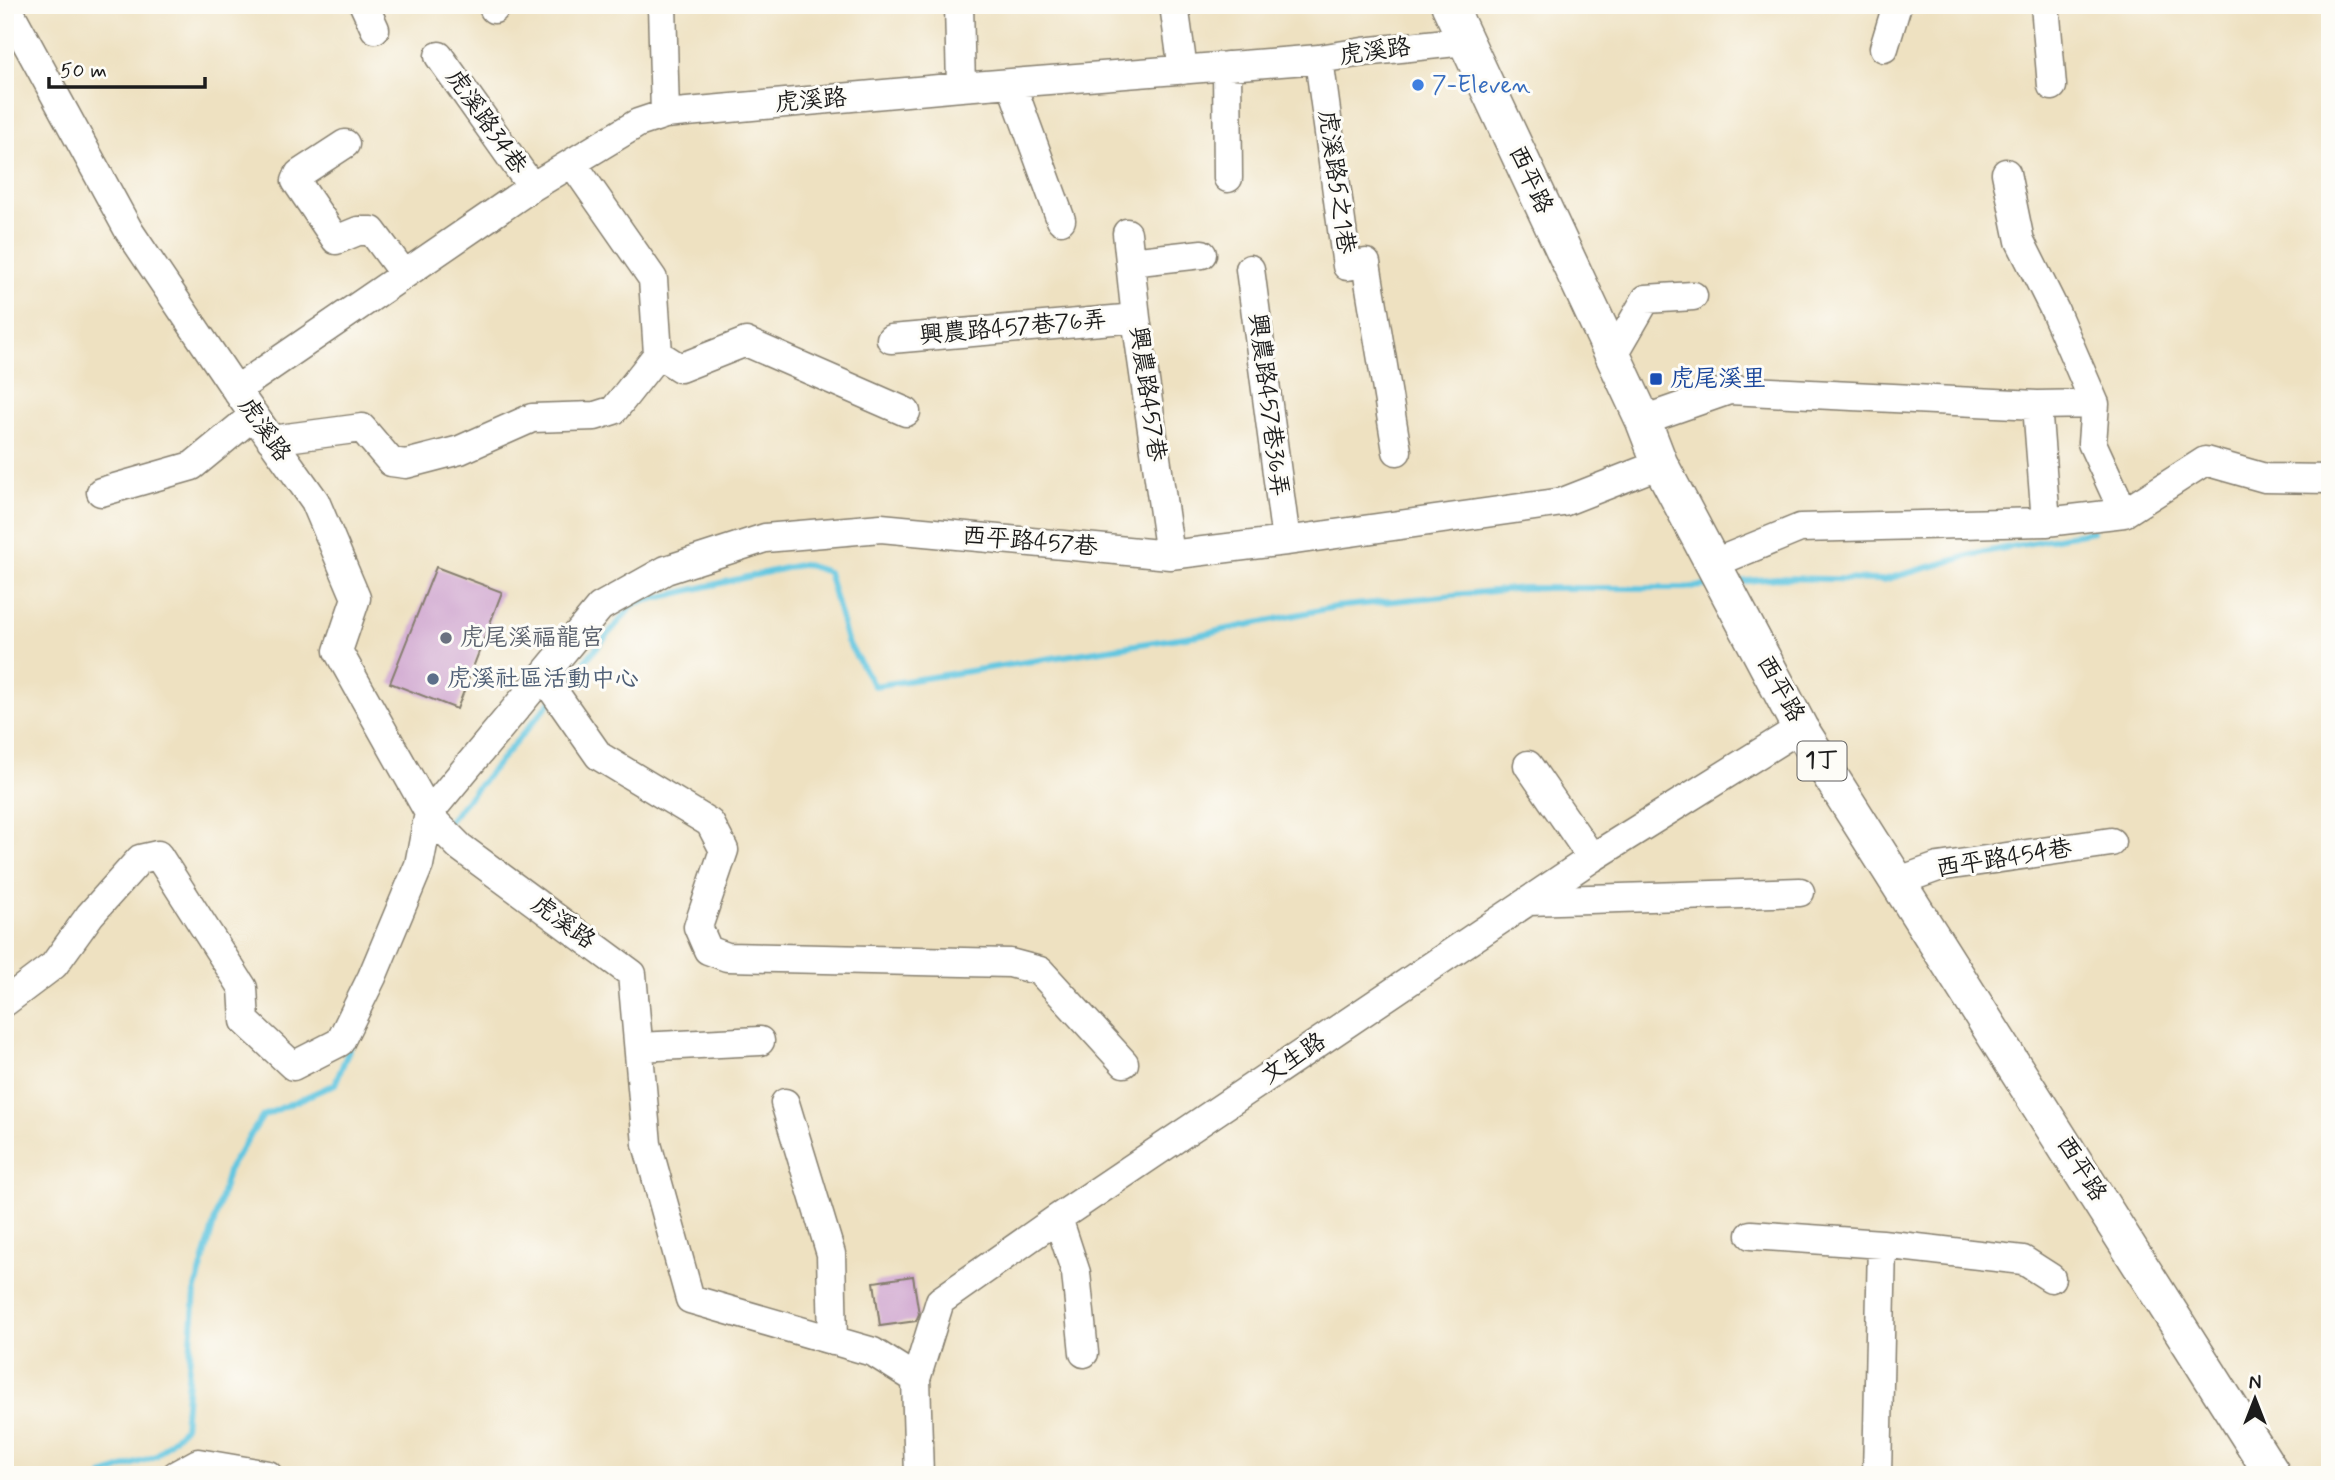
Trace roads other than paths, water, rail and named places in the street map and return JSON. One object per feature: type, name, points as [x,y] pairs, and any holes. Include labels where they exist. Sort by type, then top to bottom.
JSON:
[{"type":"main road","name":"西平路","points":[[1449,5],[1643,420],[1660,464],[1801,727],[2273,1475]]},
{"type":"street","name":"虎溪路","points":[[6,5],[129,231],[315,501],[356,598],[338,651],[432,817],[460,847],[632,974],[647,1144],[690,1299],[873,1352],[916,1379]]},
{"type":"street","points":[[662,5],[665,114]]},
{"type":"street","points":[[959,5],[961,87]]},
{"type":"street","points":[[1174,5],[1182,70]]},
{"type":"street","points":[[1884,48],[1897,5]]},
{"type":"street","points":[[2045,5],[2052,86]]},
{"type":"street","name":"虎溪路","points":[[236,390],[532,187],[638,124],[665,114],[961,87],[1319,60],[1363,52],[1465,41]]},
{"type":"street","name":"虎溪路34巷","points":[[439,56],[532,187]]},
{"type":"street","name":"虎溪路5之1巷","points":[[1319,60],[1347,266],[1366,263],[1397,451]]},
{"type":"street","points":[[1227,66],[1228,178]]},
{"type":"street","points":[[1011,83],[1060,220]]},
{"type":"street","points":[[345,144],[299,174],[296,181],[336,240],[358,231],[372,231],[404,274]]},
{"type":"street","points":[[271,440],[362,428],[391,462],[406,464],[460,450],[532,418],[594,416],[614,410],[658,354],[653,279],[573,164]]},
{"type":"street","points":[[2006,173],[2020,242],[2055,311],[2095,404],[2092,443],[2124,513]]},
{"type":"street","name":"興農路457巷","points":[[1127,233],[1136,318],[1170,555]]},
{"type":"street","points":[[1130,262],[1202,254]]},
{"type":"street","name":"興農路457巷36弄","points":[[1250,269],[1286,541]]},
{"type":"street","points":[[1613,356],[1646,299],[1693,296]]},
{"type":"street","name":"興農路457巷76弄","points":[[891,339],[1136,318]]},
{"type":"street","points":[[658,354],[680,368],[746,342],[906,412]]},
{"type":"street","points":[[1643,420],[1730,390],[2037,405],[2095,404]]},
{"type":"street","points":[[2037,405],[2046,522]]},
{"type":"street","points":[[101,492],[192,466],[254,415]]},
{"type":"street","points":[[1712,564],[1800,528],[2046,522],[2124,513],[2205,461],[2265,478],[2330,479]]},
{"type":"street","name":"西平路457巷","points":[[432,817],[447,790],[600,607],[666,570],[765,538],[881,528],[1170,555],[1563,502],[1660,464]]},
{"type":"street","points":[[543,676],[599,756],[710,823],[724,850],[698,928],[708,950],[727,957],[1010,963],[1041,971],[1124,1063]]},
{"type":"street","name":"文生路","points":[[919,1475],[916,1379],[940,1301],[1592,858],[1801,727]]},
{"type":"street","points":[[1528,765],[1592,858]]},
{"type":"street","points":[[5,1002],[54,965],[90,915],[140,859],[158,855],[243,988],[245,1021],[293,1066],[340,1042],[372,977],[419,864],[432,817]]},
{"type":"street","name":"西平路454巷","points":[[1899,881],[1938,867],[2111,842]]},
{"type":"street","points":[[1528,901],[1800,892]]},
{"type":"street","points":[[639,1046],[760,1041]]},
{"type":"street","points":[[785,1103],[831,1254],[834,1341]]},
{"type":"street","points":[[1058,1219],[1076,1273],[1084,1353]]},
{"type":"street","points":[[1751,1235],[1882,1244],[2023,1260],[2050,1278]]},
{"type":"street","points":[[1877,1475],[1882,1244]]},
{"type":"street","points":[[176,1475],[198,1463],[268,1475]]},
{"type":"waterway","points":[[1737,582],[1777,578],[1883,580],[1979,553],[2093,531]]},
{"type":"waterway","points":[[560,690],[635,603],[803,564],[828,572],[847,641],[874,686],[1198,635],[1335,607],[1523,588],[1684,588],[1712,585]]},
{"type":"waterway","points":[[447,823],[551,701]]},
{"type":"waterway","points":[[103,1475],[156,1456],[184,1428],[195,1292],[229,1168],[263,1116],[335,1084],[351,1045]]},
{"type":"place","name":"7-Eleven","points":[[1418,85]]},
{"type":"place","name":"虎尾溪里","points":[[1656,379]]},
{"type":"place","name":"虎尾溪福龍宮","points":[[446,638]]},
{"type":"place","name":"虎溪社區活動中心","points":[[433,679]]}]
